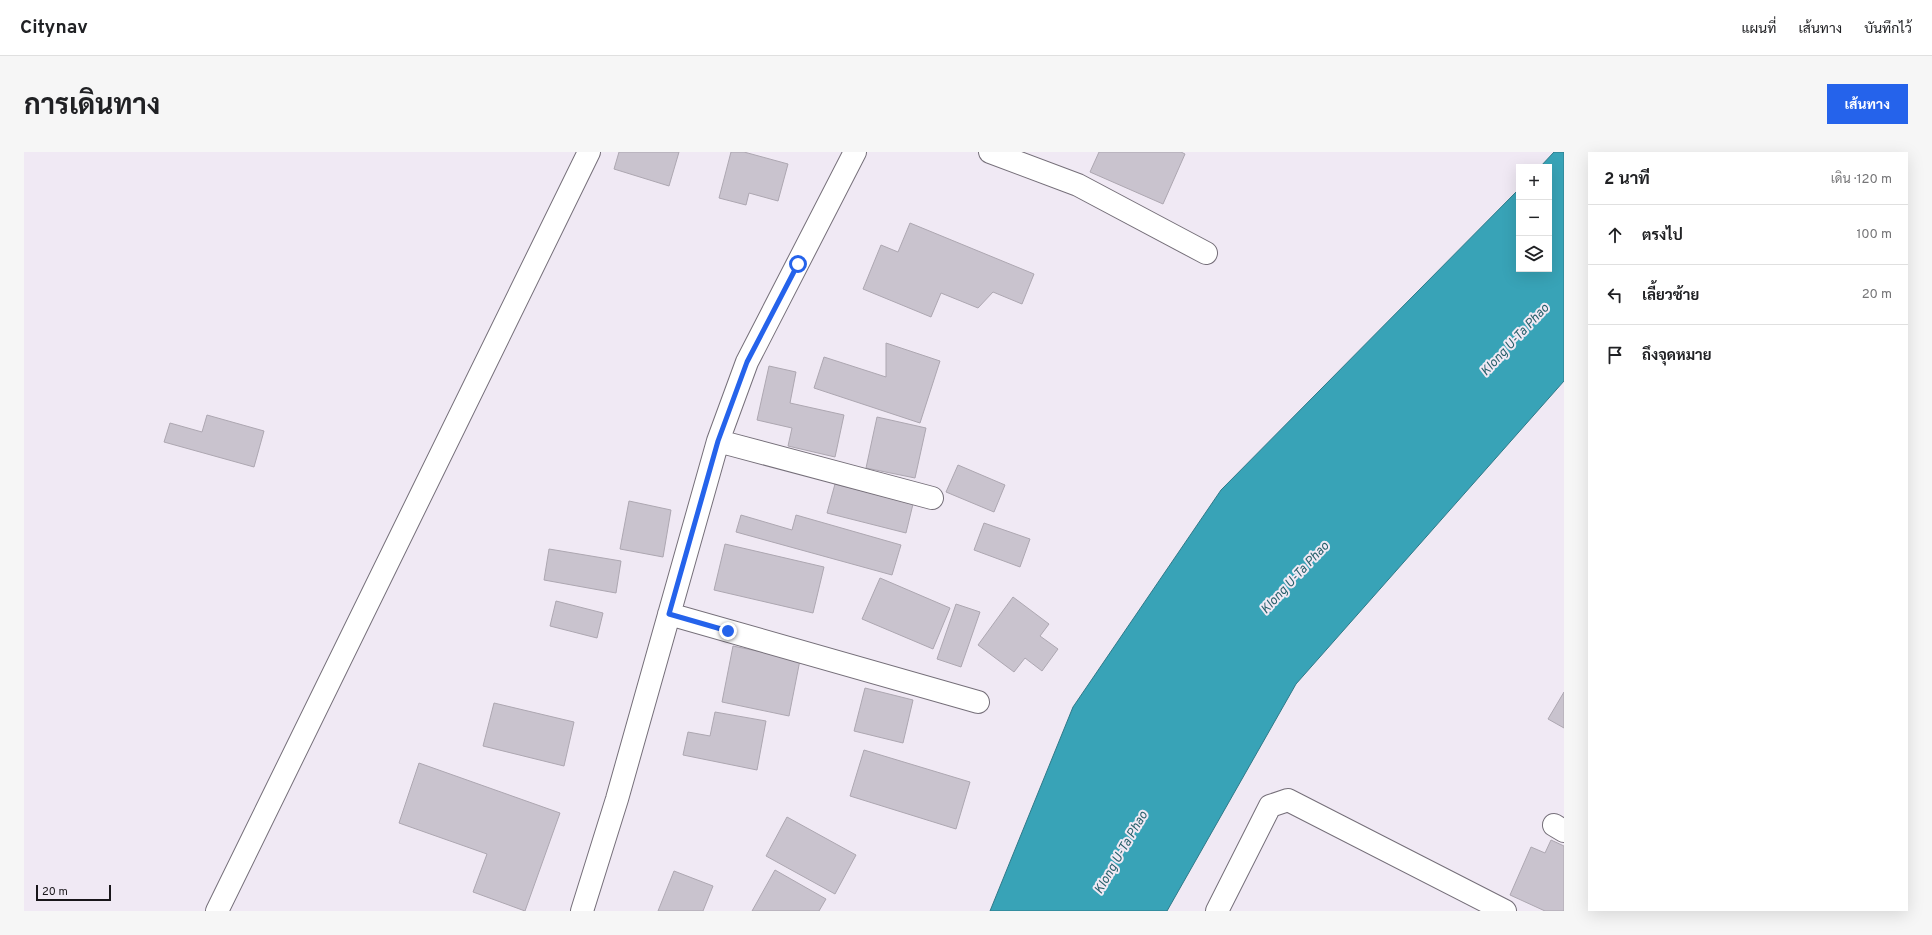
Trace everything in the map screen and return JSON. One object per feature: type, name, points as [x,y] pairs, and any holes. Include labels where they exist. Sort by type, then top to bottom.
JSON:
[{"type":"street","points":[[217,911],[589,152]]},
{"type":"street","points":[[582,911],[617,799],[718,441],[747,362],[855,152]]},
{"type":"street","points":[[990,152],[1078,185],[1206,253]]},
{"type":"street","points":[[718,441],[932,498]]},
{"type":"street","points":[[669,614],[978,702]]},
{"type":"street","points":[[1217,911],[1270,806],[1288,800],[1505,911]]},
{"type":"water","name":"Klong U-Ta Phao","points":[[1554,152],[1564,152],[1564,381],[1296,684],[1167,911],[990,911],[1073,707],[1221,490],[1516,192],[1516,272],[1552,272],[1552,164],[1543,164]]},
{"type":"building","points":[[619,152],[679,152],[669,186],[614,169]]},
{"type":"building","points":[[731,152],[744,152],[788,164],[778,201],[749,193],[746,205],[719,198]]},
{"type":"building","points":[[1099,152],[1181,152],[1185,154],[1163,204],[1090,172]]},
{"type":"building","points":[[910,223],[1034,274],[1022,304],[993,292],[978,308],[941,293],[931,317],[863,289],[881,245],[898,252]]},
{"type":"building","points":[[886,343],[940,361],[920,423],[814,388],[824,357],[886,377]]},
{"type":"building","points":[[769,366],[796,372],[790,403],[844,415],[835,457],[788,446],[792,428],[757,420]]},
{"type":"building","points":[[207,415],[264,431],[254,467],[164,442],[170,423],[202,432]]},
{"type":"building","points":[[877,417],[926,428],[915,478],[866,468]]},
{"type":"building","points":[[958,465],[1005,485],[994,512],[946,492]]},
{"type":"building","points":[[835,484],[913,504],[906,533],[827,513]]},
{"type":"building","points":[[629,501],[671,510],[663,557],[620,549]]},
{"type":"building","points":[[741,515],[792,530],[796,515],[901,545],[892,575],[736,532]]},
{"type":"building","points":[[984,523],[1030,539],[1020,567],[974,550]]},
{"type":"building","points":[[725,544],[824,567],[813,613],[714,590]]},
{"type":"building","points":[[549,549],[621,561],[616,593],[544,580]]},
{"type":"building","points":[[880,578],[950,608],[933,649],[862,619]]},
{"type":"building","points":[[1013,597],[1049,624],[1040,636],[1058,649],[1042,671],[1025,658],[1014,672],[978,645]]},
{"type":"building","points":[[556,601],[603,613],[597,638],[550,626]]},
{"type":"building","points":[[956,604],[980,612],[961,667],[937,659]]},
{"type":"building","points":[[733,646],[800,660],[789,716],[722,702]]},
{"type":"building","points":[[865,688],[913,700],[903,743],[854,731]]},
{"type":"building","points":[[1564,692],[1564,728],[1548,719]]},
{"type":"building","points":[[494,703],[574,722],[564,766],[483,746]]},
{"type":"building","points":[[715,712],[766,721],[757,770],[683,755],[688,732],[710,736]]},
{"type":"building","points":[[864,750],[970,782],[956,829],[850,796]]},
{"type":"building","points":[[419,763],[560,813],[525,911],[473,892],[487,854],[399,823]]},
{"type":"building","points":[[787,817],[856,855],[835,894],[766,856]]},
{"type":"building","points":[[1551,840],[1564,846],[1564,911],[1545,911],[1510,895],[1531,847],[1545,853]]},
{"type":"building","points":[[775,870],[826,899],[819,911],[752,911]]},
{"type":"building","points":[[674,871],[713,886],[703,911],[658,911]]},
{"type":"route","points":[[728,631],[669,614],[718,441],[747,362],[798,264]]}]
